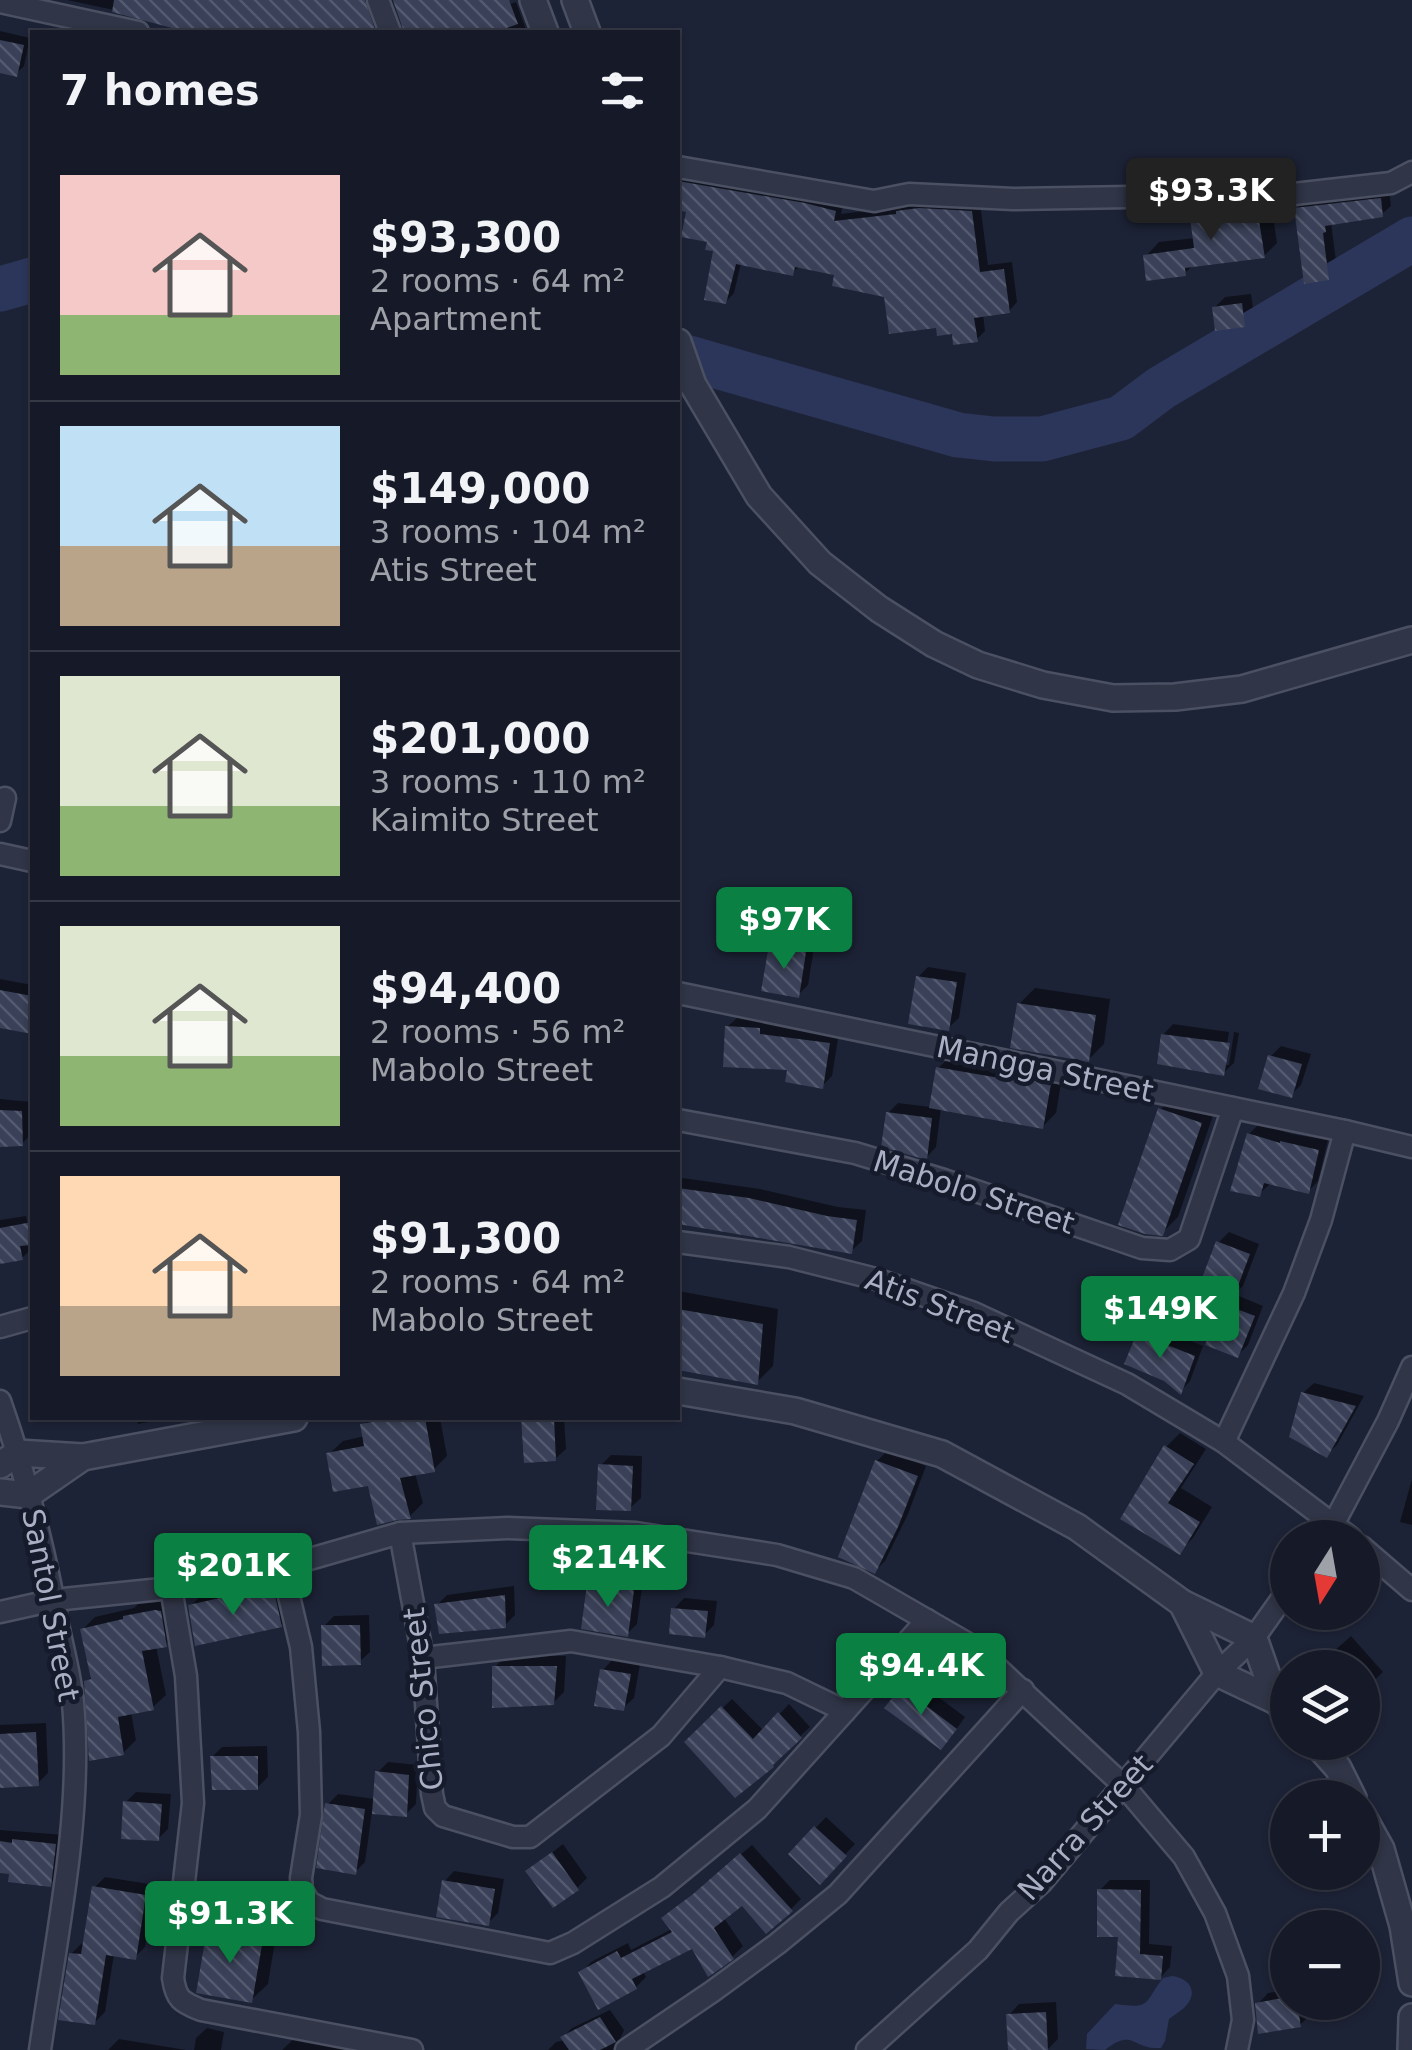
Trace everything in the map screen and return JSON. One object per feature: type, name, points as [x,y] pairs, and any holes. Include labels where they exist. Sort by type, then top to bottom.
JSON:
[{"type":"street","points":[[378,0],[389,30]]},
{"type":"street","points":[[533,0],[545,30]]},
{"type":"street","points":[[575,0],[586,30]]},
{"type":"street","points":[[0,2],[71,9],[132,30]]},
{"type":"street","points":[[680,168],[874,201],[909,194],[1012,199],[1294,194],[1391,183],[1412,172]]},
{"type":"street","points":[[680,348],[693,386],[759,496],[820,563],[879,610],[934,644],[978,665],[1043,685],[1113,698],[1175,697],[1242,689],[1412,640]]},
{"type":"street","points":[[0,821],[5,798]]},
{"type":"street","points":[[0,854],[30,861]]},
{"type":"street","name":"Mangga Street","points":[[680,993],[1412,1147]]},
{"type":"street","name":"Mabolo Street","points":[[680,1120],[855,1153],[1142,1248],[1170,1250],[1189,1238],[1233,1108]]},
{"type":"street","points":[[1224,1442],[1294,1293],[1321,1220],[1344,1131]]},
{"type":"street","name":"Atis Street","points":[[680,1242],[788,1257],[876,1279],[974,1314],[1127,1384],[1224,1442],[1317,1520]]},
{"type":"street","points":[[0,1326],[30,1318]]},
{"type":"street","points":[[1334,1520],[1388,1421],[1412,1367]]},
{"type":"street","points":[[680,1390],[795,1411],[942,1454],[1077,1527],[1182,1603],[1254,1638],[1270,1677]]},
{"type":"street","name":"Santol Street","points":[[0,1402],[9,1459],[28,1494],[54,1600],[73,1703],[70,1849],[40,2050]]},
{"type":"street","points":[[9,1459],[82,1457],[283,1420]]},
{"type":"street","points":[[0,1492],[28,1494],[82,1457]]},
{"type":"street","points":[[0,1612],[54,1600],[171,1588],[282,1567],[400,1534],[508,1528],[636,1533],[777,1556],[854,1578],[976,1649],[1124,1786],[1184,1856],[1216,1913],[1238,1976],[1243,2020],[1237,2050]]},
{"type":"street","name":"Chico Street","points":[[400,1534],[423,1658],[432,1794],[435,1808],[442,1816],[513,1837],[530,1836],[661,1736],[720,1667]]},
{"type":"street","points":[[1380,1562],[1412,1590]]},
{"type":"street","points":[[282,1567],[301,1647],[309,1732],[311,1815],[302,1878],[302,1890],[309,1902],[322,1909],[550,1953],[572,1944],[662,1886],[756,1809],[926,1620]]},
{"type":"street","points":[[171,1588],[186,1676],[194,1803],[172,1978],[176,1995],[201,2010],[412,2050]]},
{"type":"street","points":[[1182,1603],[1217,1673],[1270,1701]]},
{"type":"street","name":"Narra Street","points":[[867,2050],[978,1950],[1009,1912],[1042,1882],[1270,1615]]},
{"type":"street","points":[[423,1658],[571,1640],[787,1683],[844,1711]]},
{"type":"street","points":[[626,2050],[764,1953],[838,1894],[1022,1690]]},
{"type":"street","points":[[1380,1850],[1403,1926],[1412,1983]]},
{"type":"street","points":[[1411,2050],[1412,2017]]},
{"type":"water","points":[[1172,1976],[1188,1983],[1192,1992],[1189,2003],[1169,2019],[1161,2048],[1122,2040],[1105,2050],[1086,2049],[1087,2034],[1115,2004],[1141,2005],[1163,1978]]},
{"type":"building","points":[[114,0],[365,0],[375,30],[180,30],[112,12]]},
{"type":"building","points":[[393,0],[509,0],[518,24],[501,30],[403,30]]},
{"type":"building","points":[[0,40],[24,45],[17,77],[0,73]]},
{"type":"building","points":[[680,181],[805,203],[836,211],[834,221],[919,208],[972,211],[980,272],[1004,269],[1010,313],[974,318],[978,342],[953,345],[952,334],[937,336],[936,328],[889,334],[884,297],[832,286],[834,275],[795,267],[793,276],[736,264],[726,304],[704,300],[713,251],[705,250],[707,242],[681,237],[686,212],[680,210]]},
{"type":"building","points":[[1381,198],[1383,217],[1325,226],[1329,280],[1304,284],[1294,208]]},
{"type":"building","points":[[1257,208],[1265,258],[1185,268],[1186,276],[1146,281],[1143,255],[1194,248],[1189,210]]},
{"type":"building","points":[[1242,303],[1245,327],[1215,331],[1212,307]]},
{"type":"building","points":[[769,945],[806,952],[799,998],[761,991]]},
{"type":"building","points":[[916,976],[957,982],[949,1031],[908,1024]]},
{"type":"building","points":[[0,990],[30,996],[30,1034],[0,1028]]},
{"type":"building","points":[[1017,1003],[1096,1015],[1089,1062],[1010,1048]]},
{"type":"building","points":[[725,1026],[760,1028],[760,1034],[830,1043],[823,1089],[785,1082],[787,1070],[723,1067]]},
{"type":"building","points":[[1161,1034],[1230,1043],[1224,1076],[1157,1064]]},
{"type":"building","points":[[1268,1055],[1302,1064],[1292,1098],[1258,1089]]},
{"type":"building","points":[[936,1067],[1051,1084],[1043,1129],[929,1108]]},
{"type":"building","points":[[1158,1108],[1202,1123],[1163,1236],[1118,1225]]},
{"type":"building","points":[[0,1110],[22,1111],[23,1146],[0,1147]]},
{"type":"building","points":[[886,1112],[932,1118],[927,1160],[881,1147]]},
{"type":"building","points":[[1247,1133],[1319,1150],[1309,1194],[1264,1183],[1260,1197],[1230,1191]]},
{"type":"building","points":[[680,1188],[857,1220],[852,1254],[680,1224]]},
{"type":"building","points":[[30,1222],[30,1245],[20,1246],[23,1260],[0,1264],[0,1228]]},
{"type":"building","points":[[1216,1241],[1250,1254],[1233,1299],[1199,1286]]},
{"type":"building","points":[[1221,1303],[1255,1316],[1238,1358],[1205,1345]]},
{"type":"building","points":[[680,1309],[763,1324],[758,1385],[680,1370]]},
{"type":"building","points":[[1137,1333],[1195,1356],[1181,1395],[1164,1381],[1124,1364]]},
{"type":"building","points":[[1301,1392],[1356,1406],[1327,1458],[1289,1437]]},
{"type":"building","points":[[425,1420],[435,1472],[400,1478],[411,1519],[377,1525],[368,1486],[333,1492],[326,1453],[364,1446],[360,1424]]},
{"type":"building","points":[[521,1420],[554,1420],[556,1461],[524,1463]]},
{"type":"building","points":[[1164,1445],[1194,1464],[1168,1503],[1200,1522],[1180,1555],[1120,1519]]},
{"type":"building","points":[[875,1460],[918,1476],[875,1574],[838,1557]]},
{"type":"building","points":[[598,1464],[633,1466],[631,1511],[596,1510]]},
{"type":"building","points":[[587,1584],[634,1590],[628,1637],[581,1629]]},
{"type":"building","points":[[274,1591],[282,1627],[195,1646],[188,1605]]},
{"type":"building","points":[[505,1595],[506,1628],[439,1634],[434,1604]]},
{"type":"building","points":[[671,1608],[708,1611],[705,1638],[669,1634]]},
{"type":"building","points":[[161,1611],[167,1647],[142,1651],[154,1710],[118,1717],[124,1755],[89,1761],[84,1681],[91,1679],[80,1629]]},
{"type":"building","points":[[321,1625],[360,1625],[361,1665],[322,1666]]},
{"type":"building","points":[[492,1666],[557,1666],[554,1705],[492,1708]]},
{"type":"building","points":[[600,1669],[631,1674],[624,1711],[594,1706]]},
{"type":"building","points":[[901,1687],[957,1729],[941,1750],[884,1708]]},
{"type":"building","points":[[721,1706],[753,1739],[778,1712],[802,1738],[735,1798],[684,1742]]},
{"type":"building","points":[[36,1732],[39,1786],[0,1788],[0,1734]]},
{"type":"building","points":[[210,1756],[258,1756],[258,1790],[212,1790]]},
{"type":"building","points":[[375,1771],[409,1775],[407,1817],[372,1814]]},
{"type":"building","points":[[123,1801],[162,1804],[159,1841],[121,1839]]},
{"type":"building","points":[[325,1803],[365,1809],[356,1875],[316,1868]]},
{"type":"building","points":[[814,1826],[847,1856],[820,1885],[788,1854]]},
{"type":"building","points":[[12,1839],[56,1844],[51,1887],[8,1882],[9,1874],[0,1873],[0,1841],[12,1843]]},
{"type":"building","points":[[552,1852],[579,1890],[553,1908],[525,1871]]},
{"type":"building","points":[[740,1853],[793,1911],[766,1934],[742,1906],[714,1928],[734,1959],[708,1977],[692,1949],[632,1979],[637,1989],[598,2010],[578,1972],[617,1951],[621,1958],[672,1932],[661,1918]]},
{"type":"building","points":[[442,1880],[495,1889],[489,1926],[436,1917]]},
{"type":"building","points":[[92,1886],[146,1895],[136,1960],[106,1955],[95,2025],[58,2020],[69,1953],[81,1954]]},
{"type":"building","points":[[1097,1889],[1141,1890],[1140,1954],[1163,1956],[1161,1980],[1115,1976],[1118,1937],[1097,1937]]},
{"type":"building","points":[[207,1929],[263,1939],[252,2003],[196,1993]]},
{"type":"building","points":[[1270,2000],[1270,2020],[1300,2020],[1301,2027],[1258,2034],[1255,2003]]},
{"type":"building","points":[[1046,2012],[1048,2050],[1008,2050],[1006,2014]]},
{"type":"building","points":[[600,2017],[616,2042],[600,2050],[569,2050],[560,2037]]},
{"type":"waterway","points":[[680,356],[958,435],[1042,439],[1121,418],[1161,388],[1412,239]]},
{"type":"waterway","points":[[0,289],[30,281]]}]
